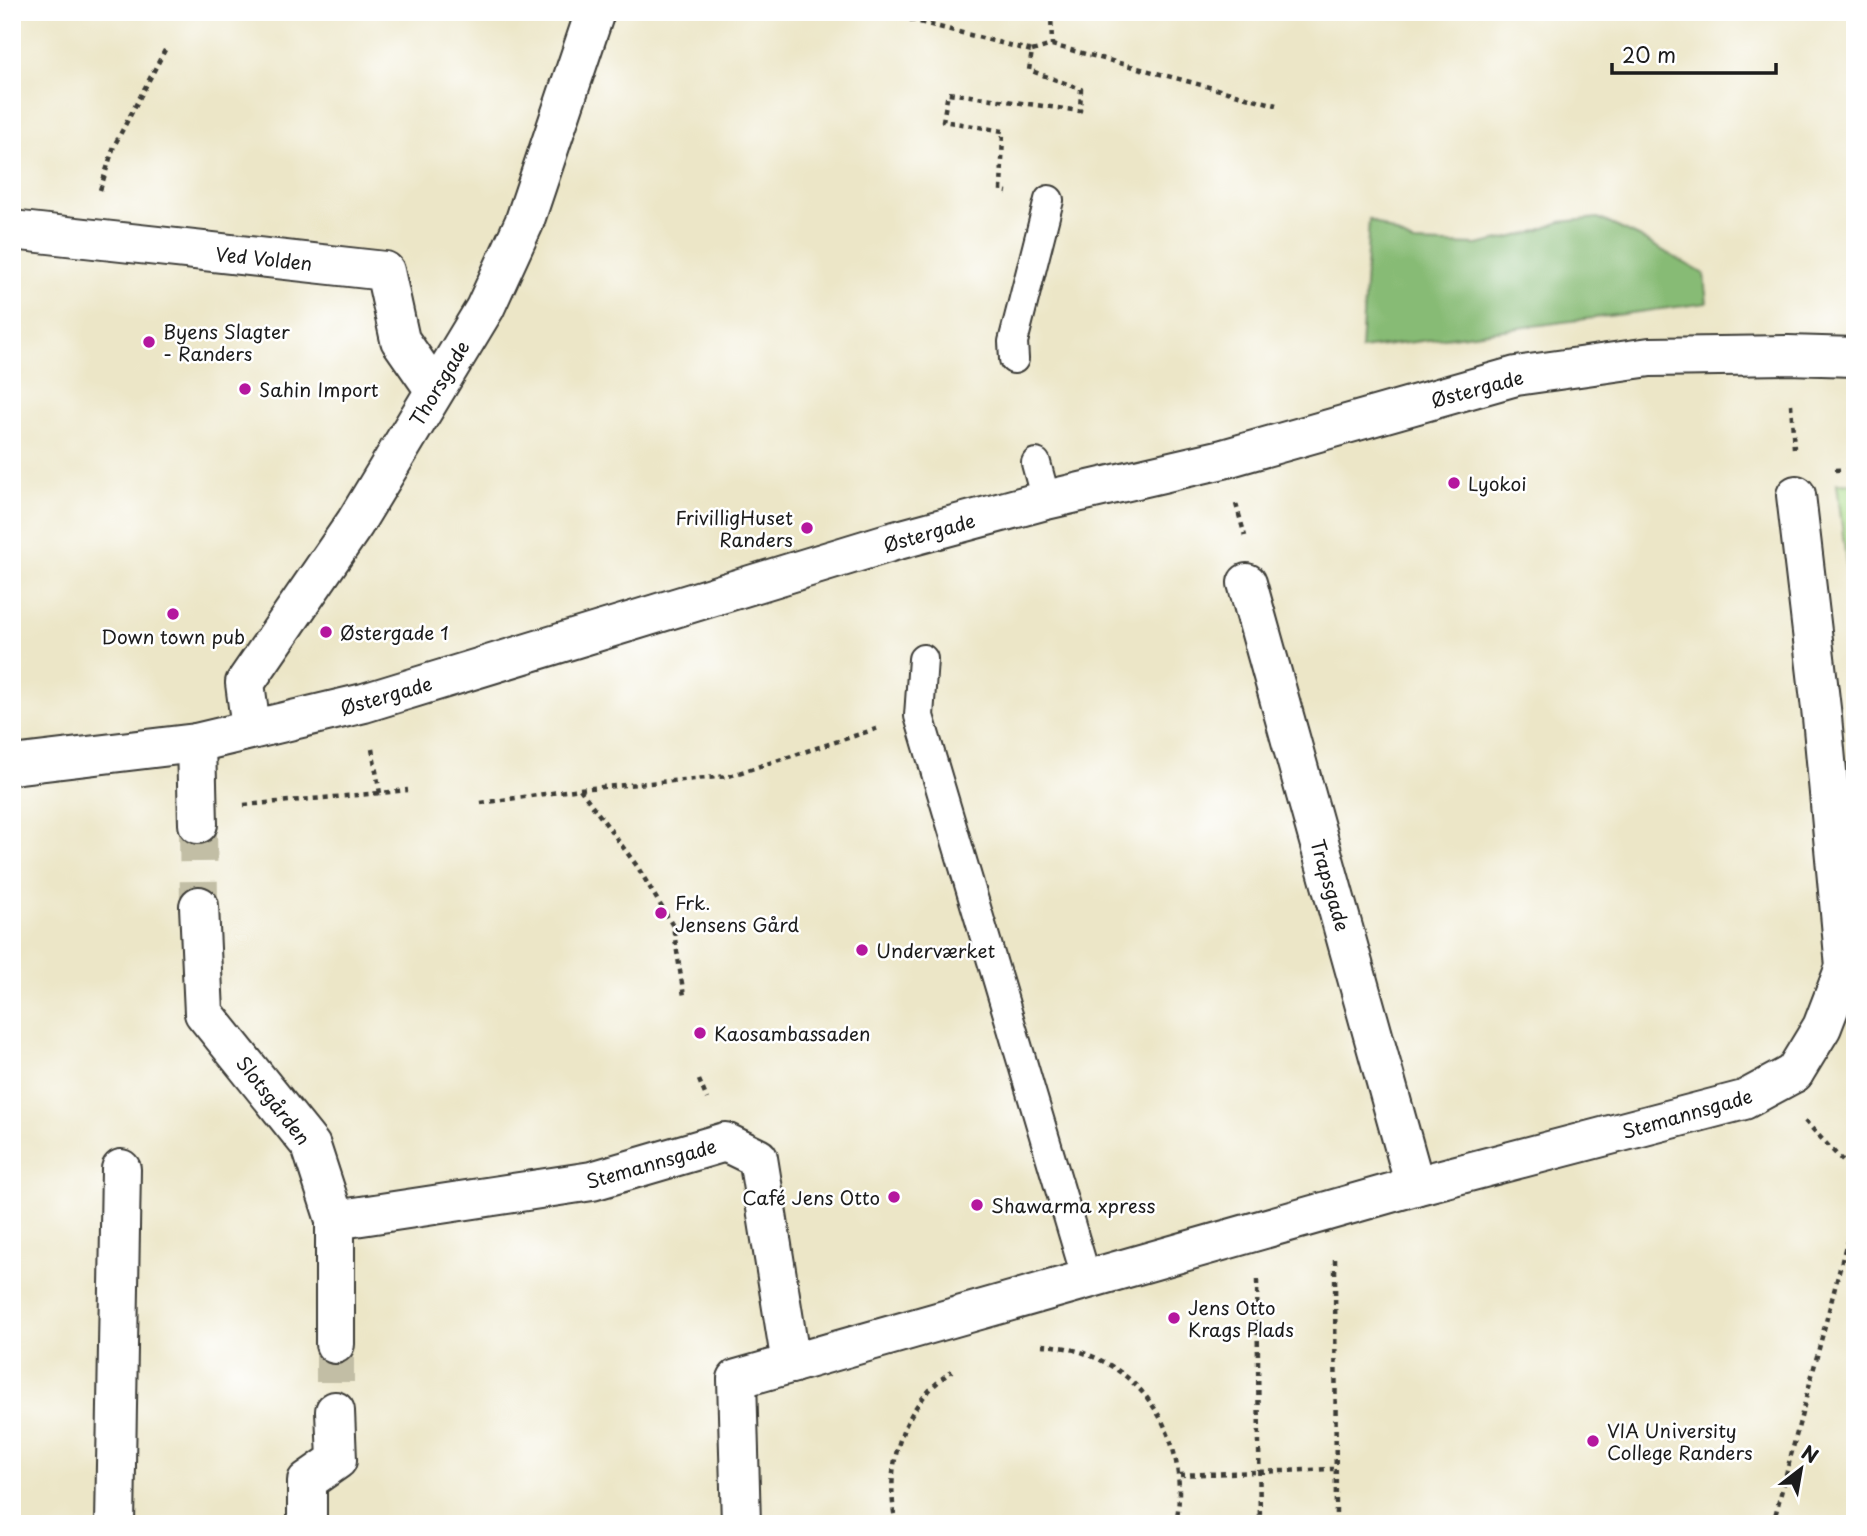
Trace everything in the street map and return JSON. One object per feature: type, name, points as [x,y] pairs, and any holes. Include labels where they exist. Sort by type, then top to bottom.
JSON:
[{"type":"street","name":"Thorsgade","points":[[251,729],[245,683],[355,523],[485,307],[524,223],[595,12]]},
{"type":"street","name":"Ved Volden","points":[[12,230],[385,271],[400,340],[434,389]]},
{"type":"street","name":"Østergade","points":[[12,765],[196,743],[363,703],[895,553],[1046,500],[1223,459],[1516,376],[1650,357],[1855,357]]},
{"type":"street","name":"Stemannsgade","points":[[741,1524],[737,1379],[1415,1186],[1744,1100],[1794,1073],[1822,1027],[1845,967],[1846,879],[1796,495]]},
{"type":"street","name":"Trapsgade","points":[[1247,583],[1415,1186]]},
{"type":"street","points":[[196,743],[198,816]]},
{"type":"street","name":"Slotsgården","points":[[199,906],[204,1013],[312,1146],[335,1220],[335,1344]]},
{"type":"street","name":"Stemannsgade","points":[[335,1220],[592,1181],[725,1142],[758,1158],[791,1364]]},
{"type":"street","points":[[116,1524],[121,1169]]},
{"type":"street","points":[[307,1524],[307,1481],[337,1460],[335,1411]]},
{"type":"lane","points":[[1014,359],[1013,342],[1049,200]]},
{"type":"lane","points":[[1036,463],[1046,500]]},
{"type":"lane","points":[[923,659],[919,716],[1087,1280]]},
{"type":"path","points":[[881,12],[1032,51],[1052,45],[1276,105]]},
{"type":"path","points":[[1051,12],[1052,45]]},
{"type":"path","points":[[85,238],[114,146],[165,50]]},
{"type":"path","points":[[1032,51],[1029,69],[1081,89],[1080,111],[948,93],[943,121],[1003,131],[1001,191],[1049,200]]},
{"type":"path","points":[[1792,416],[1794,448]]},
{"type":"path","points":[[1223,459],[1254,565],[1247,583]]},
{"type":"path","points":[[1836,470],[1855,469]]},
{"type":"path","points":[[363,703],[380,793]]},
{"type":"path","points":[[481,803],[580,789],[729,776],[919,716]]},
{"type":"path","points":[[580,789],[637,866],[673,926],[684,996]]},
{"type":"path","points":[[198,816],[408,790]]},
{"type":"path","points":[[1808,1124],[1855,1174]]},
{"type":"path","points":[[1773,1524],[1855,1211]]},
{"type":"path","points":[[1257,1232],[1260,1524]]},
{"type":"path","points":[[1334,1294],[1336,1524]]},
{"type":"path","points":[[1040,1345],[1063,1346],[1107,1362],[1143,1391],[1168,1430],[1180,1475],[1176,1524]]},
{"type":"path","points":[[896,1524],[890,1496],[894,1453],[910,1414],[937,1381],[954,1369]]},
{"type":"path","points":[[1180,1475],[1334,1469]]},
{"type":"green space","points":[[1598,218],[1639,237],[1704,274],[1707,303],[1361,349],[1369,219],[1414,243],[1477,245],[1532,233],[1560,222]]},
{"type":"green space","points":[[1837,483],[1855,484],[1855,640]]},
{"type":"tunnel","points":[[198,824],[199,906]]},
{"type":"tunnel","points":[[335,1344],[335,1411]]},
{"type":"place","name":"Byens Slagter - Randers","points":[[149,342]]},
{"type":"place","name":"Sahin Import","points":[[245,389]]},
{"type":"place","name":"Lyokoi","points":[[1454,483]]},
{"type":"place","name":"FrivilligHuset Randers","points":[[807,528]]},
{"type":"place","name":"Down town pub","points":[[173,614]]},
{"type":"place","name":"Østergade 1","points":[[326,632]]},
{"type":"place","name":"Frk. Jensens Gård","points":[[661,913]]},
{"type":"place","name":"Underværket","points":[[862,950]]},
{"type":"place","name":"Kaosambassaden","points":[[700,1033]]},
{"type":"place","name":"Café Jens Otto","points":[[894,1197]]},
{"type":"place","name":"Shawarma xpress","points":[[977,1205]]},
{"type":"place","name":"Jens Otto Krags Plads","points":[[1174,1318]]},
{"type":"place","name":"VIA University College Randers","points":[[1593,1441]]}]
